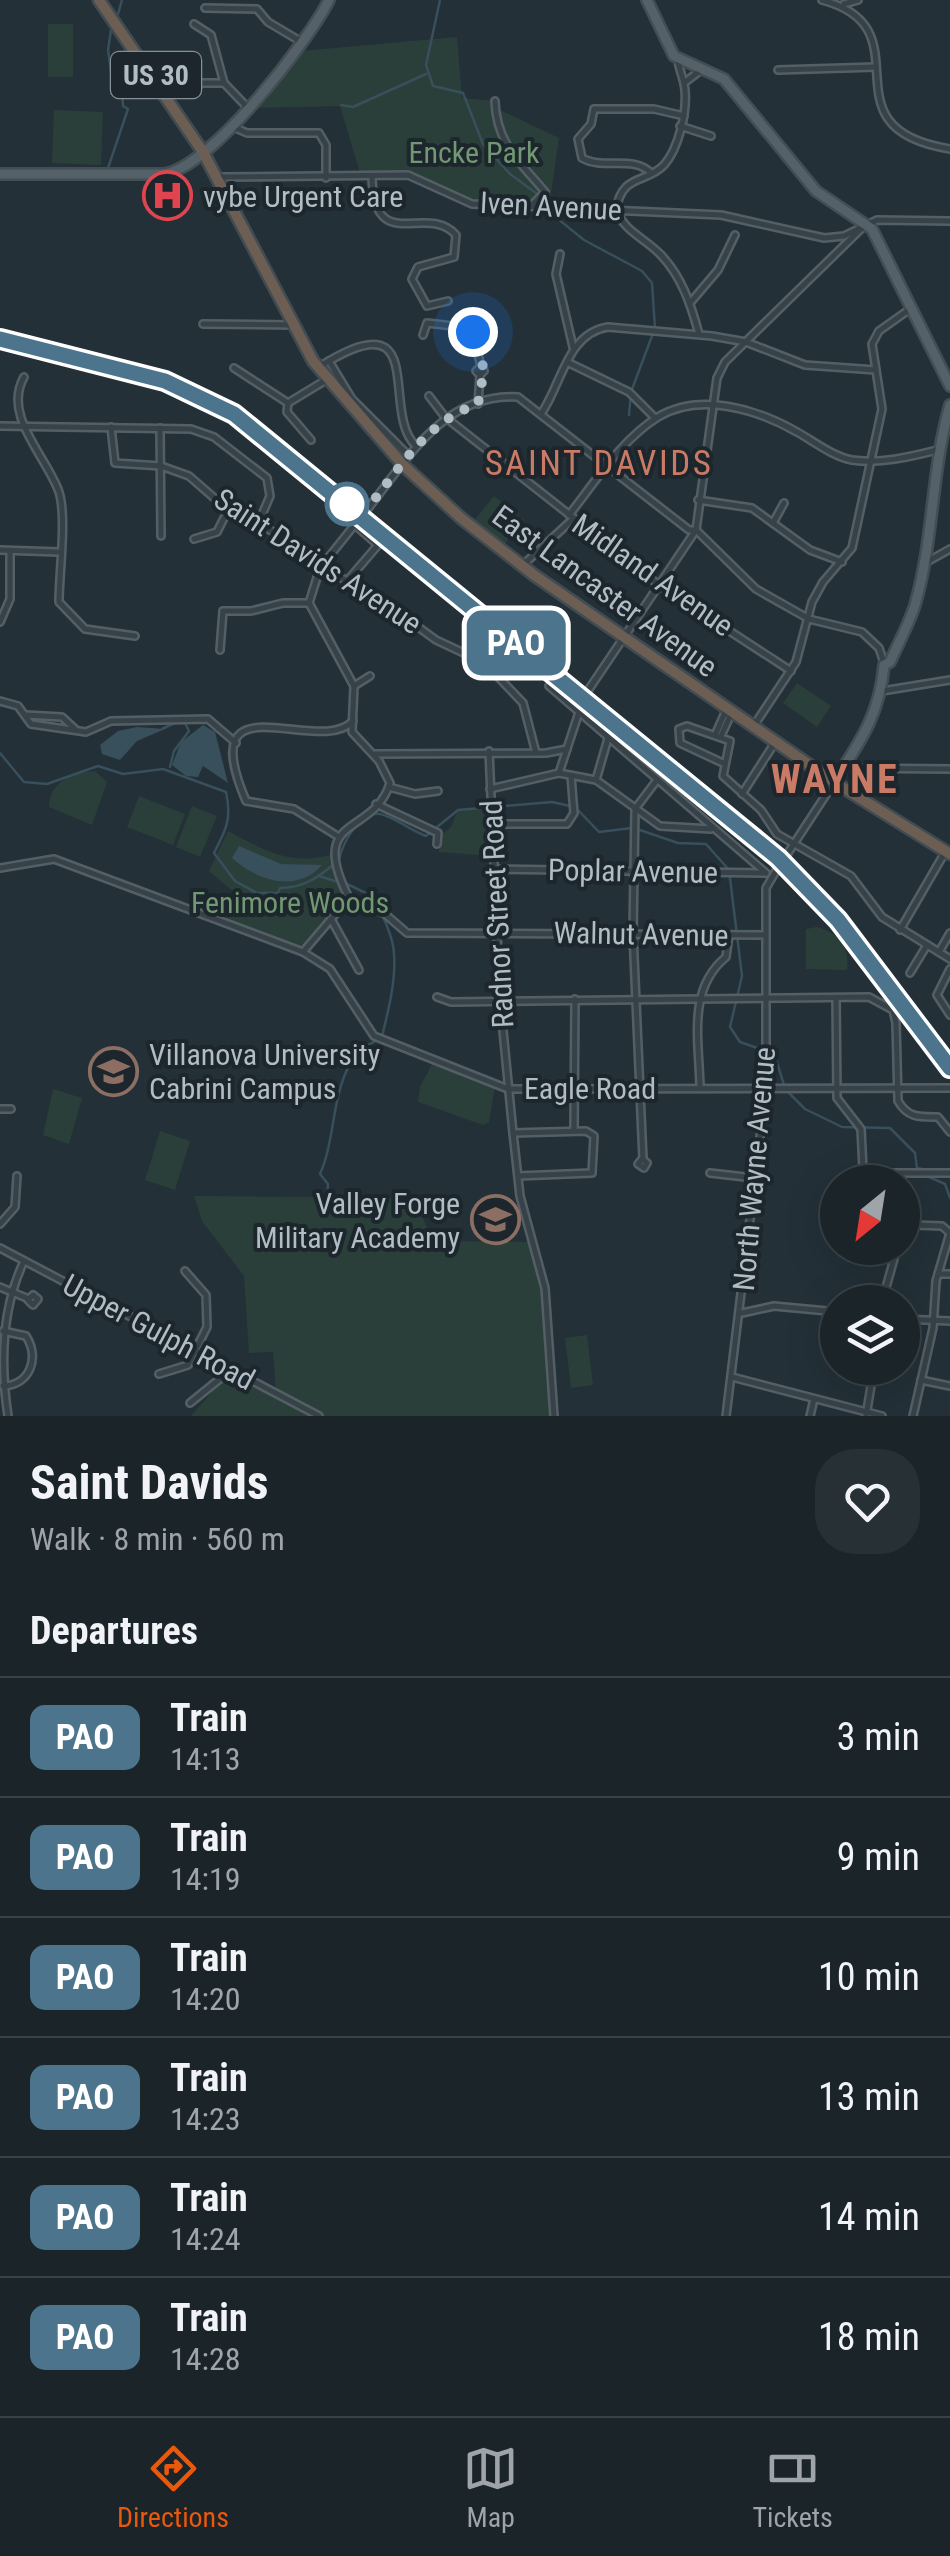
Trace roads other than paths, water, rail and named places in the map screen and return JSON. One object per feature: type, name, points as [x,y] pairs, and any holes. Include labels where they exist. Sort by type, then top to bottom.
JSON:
[{"type":"highway","name":"East Lancaster Avenue","points":[[102,0],[228,181],[292,325]]},
{"type":"highway","name":"East Lancaster Avenue","points":[[205,151],[280,306],[326,380],[522,566],[834,782]]},
{"type":"highway","name":"US 30","points":[[834,782],[948,853]]},
{"type":"main road","points":[[0,174],[171,170],[205,151],[248,108],[303,43],[330,0]]},
{"type":"main road","points":[[648,0],[678,60],[728,82],[776,148],[816,191],[867,223],[877,234],[950,386]]},
{"type":"main road","points":[[936,355],[950,355]]},
{"type":"main road","points":[[834,782],[869,730],[882,691],[884,665],[890,662],[913,611],[923,565],[937,450],[950,405]]},
{"type":"street","points":[[822,0],[842,5],[868,25],[880,108],[892,127],[906,138],[950,150]]},
{"type":"street","points":[[842,5],[858,0]]},
{"type":"street","points":[[205,8],[257,9],[268,22],[303,43]]},
{"type":"street","points":[[194,24],[210,35],[224,83],[248,108]]},
{"type":"street","points":[[678,60],[684,83],[684,116],[670,155],[652,173],[636,177],[624,189],[616,210],[621,223],[671,268],[690,303],[699,334]]},
{"type":"street","points":[[778,70],[876,66]]},
{"type":"street","points":[[684,83],[700,70]]},
{"type":"street","points":[[185,94],[202,83],[224,83]]},
{"type":"street","points":[[495,102],[500,136],[545,192],[531,206]]},
{"type":"street","points":[[652,173],[638,165],[591,163],[582,158],[578,139],[598,107],[654,109],[684,116]]},
{"type":"street","points":[[231,126],[247,132],[319,133],[326,145],[326,178]]},
{"type":"street","points":[[680,126],[711,136]]},
{"type":"street","points":[[372,176],[373,201],[382,216],[407,226],[444,226],[456,235],[454,257],[418,267],[412,278],[425,304],[448,301]]},
{"type":"street","name":"Iven Avenue","points":[[228,181],[423,178],[472,204],[721,214],[824,238],[844,236],[867,223],[950,221]]},
{"type":"street","points":[[586,692],[696,530],[713,403],[725,362],[867,223]]},
{"type":"street","points":[[690,303],[718,270],[734,236]]},
{"type":"street","points":[[541,414],[568,363],[572,347],[556,274],[560,254]]},
{"type":"street","points":[[270,324],[279,318],[280,306]]},
{"type":"street","points":[[753,727],[791,671],[823,582],[842,562],[858,529],[883,402],[872,348],[876,334],[910,309]]},
{"type":"street","points":[[424,334],[427,323],[471,328],[484,372],[480,375],[478,404]]},
{"type":"street","points":[[203,324],[292,325]]},
{"type":"street","points":[[572,347],[596,329],[654,330],[746,342],[805,365],[876,370]]},
{"type":"street","points":[[318,368],[366,344],[388,352],[397,366],[407,436],[416,446]]},
{"type":"street","points":[[330,361],[352,399],[406,460]]},
{"type":"street","points":[[568,363],[628,392],[655,418]]},
{"type":"street","points":[[234,368],[288,404]]},
{"type":"street","points":[[24,377],[20,384],[22,426],[60,495],[63,610],[91,632],[135,636]]},
{"type":"street","points":[[311,440],[286,412],[288,404],[326,380]]},
{"type":"street","name":"Midland Avenue","points":[[429,396],[445,417],[658,584],[791,671]]},
{"type":"street","points":[[366,510],[416,446],[445,417],[478,404],[518,397],[696,530],[756,589],[809,619],[862,632],[879,648],[884,665]]},
{"type":"street","points":[[522,566],[571,517],[606,466],[655,418],[685,405],[713,403],[762,416],[850,460],[873,461],[937,450]]},
{"type":"street","points":[[0,426],[202,431],[264,475],[270,496],[258,524]]},
{"type":"street","name":"Saint Davids Avenue","points":[[112,427],[114,462],[160,466],[199,482],[228,510],[278,534],[320,568],[400,610],[436,640],[495,670],[524,703],[536,753]]},
{"type":"street","points":[[160,428],[160,536]]},
{"type":"street","points":[[698,500],[752,508],[810,550],[842,562]]},
{"type":"street","points":[[773,523],[784,504]]},
{"type":"street","points":[[194,539],[217,532],[228,510]]},
{"type":"street","points":[[348,731],[353,721],[354,686],[309,602],[320,568],[360,518]]},
{"type":"street","points":[[348,580],[378,545],[355,525]]},
{"type":"street","points":[[923,565],[950,549]]},
{"type":"street","points":[[0,550],[59,552]]},
{"type":"street","points":[[0,622],[10,599],[10,552]]},
{"type":"street","points":[[534,575],[537,553]]},
{"type":"street","points":[[220,650],[223,610],[251,612],[283,603],[309,602]]},
{"type":"street","points":[[354,686],[370,676]]},
{"type":"street","points":[[882,691],[950,680]]},
{"type":"street","points":[[548,686],[608,735],[655,783],[769,873],[780,864]]},
{"type":"street","points":[[559,773],[583,700]]},
{"type":"street","points":[[0,701],[10,702],[31,724],[93,731],[111,721],[208,719],[234,741]]},
{"type":"street","points":[[718,735],[730,710]]},
{"type":"street","points":[[303,952],[349,898],[335,863],[339,836],[376,804],[389,787],[388,776],[373,754],[348,731],[299,731],[264,724],[234,741],[233,761],[246,801],[294,809],[339,836]]},
{"type":"street","points":[[725,764],[682,744],[677,736],[686,726],[718,735],[732,745],[723,776],[761,810],[774,832],[851,876],[877,912],[950,959]]},
{"type":"street","points":[[596,780],[608,735]]},
{"type":"street","points":[[742,794],[776,742]]},
{"type":"street","points":[[373,754],[536,753],[567,749]]},
{"type":"street","name":"Radnor Street Road","points":[[489,751],[500,1000],[512,1134],[520,1196],[545,1287],[554,1416]]},
{"type":"street","points":[[844,768],[950,769]]},
{"type":"street","points":[[490,788],[559,773],[596,780],[667,828],[714,830]]},
{"type":"street","points":[[491,824],[567,824],[574,813],[571,776]]},
{"type":"street","points":[[786,856],[834,782]]},
{"type":"street","points":[[643,1158],[633,870],[635,809],[655,783]]},
{"type":"street","points":[[389,787],[415,794],[438,791]]},
{"type":"street","points":[[376,804],[435,833],[438,844]]},
{"type":"street","points":[[900,930],[948,853]]},
{"type":"street","name":"Eagle Road","points":[[0,868],[54,858],[303,952],[330,969],[374,1036],[508,1089],[950,1088]]},
{"type":"street","name":"Poplar Avenue","points":[[493,869],[769,873]]},
{"type":"street","name":"North Wayne Avenue","points":[[726,1416],[742,1314],[766,1088],[764,935],[769,873]]},
{"type":"street","name":"Walnut Avenue","points":[[349,898],[385,914],[407,932],[764,935]]},
{"type":"street","points":[[331,919],[359,970]]},
{"type":"street","points":[[939,952],[950,933]]},
{"type":"street","points":[[700,1088],[698,997],[710,970],[726,957],[729,935]]},
{"type":"street","points":[[910,973],[927,945]]},
{"type":"street","points":[[950,969],[937,995],[950,1015]]},
{"type":"street","points":[[436,997],[451,1002],[869,997],[892,1010],[903,1110],[913,1117],[938,1118],[950,1132]]},
{"type":"street","points":[[836,998],[836,1088],[841,1107],[860,1127],[863,1169],[868,1173],[950,1173]]},
{"type":"street","points":[[574,1131],[575,999]]},
{"type":"street","points":[[0,1110],[11,1110]]},
{"type":"street","points":[[512,1134],[574,1131],[594,1136],[592,1173],[518,1176]]},
{"type":"street","points":[[710,1173],[754,1178]]},
{"type":"street","points":[[0,1224],[15,1207],[16,1176]]},
{"type":"street","points":[[913,1416],[933,1322],[938,1274],[949,1239],[947,1228],[920,1224]]},
{"type":"street","name":"Upper Gulph Road","points":[[0,1248],[317,1415]]},
{"type":"street","points":[[8,1416],[2,1386],[1,1331],[10,1292],[24,1261]]},
{"type":"street","points":[[159,1374],[185,1367],[208,1321],[208,1299],[185,1271]]},
{"type":"street","points":[[938,1274],[950,1274]]},
{"type":"street","points":[[0,1288],[29,1299]]},
{"type":"street","points":[[742,1314],[768,1306],[820,1310]]},
{"type":"street","points":[[920,1321],[950,1321]]},
{"type":"street","points":[[1,1331],[22,1334],[32,1349],[26,1378],[19,1384],[2,1386]]},
{"type":"street","points":[[190,1403],[232,1370]]},
{"type":"street","points":[[732,1376],[882,1416]]},
{"type":"street","points":[[921,1380],[950,1386]]},
{"type":"street","points":[[867,1414],[871,1385]]},
{"type":"street","points":[[810,1416],[814,1399]]},
{"type":"water","points":[[203,725],[215,732],[228,783],[203,766],[198,777],[186,776],[172,765],[181,742]]},
{"type":"water","points":[[137,727],[165,729],[137,741],[120,760],[102,754],[100,745],[118,731]]},
{"type":"water","points":[[239,846],[281,864],[322,865],[301,879],[277,881],[264,878],[232,858]]},
{"type":"waterway","points":[[118,14],[122,0]]},
{"type":"waterway","points":[[440,0],[426,65],[433,86],[463,93],[483,144],[510,174],[536,193],[547,210],[584,240],[642,271],[652,283],[655,328],[631,392],[629,415]]},
{"type":"waterway","points":[[108,168],[128,109],[123,106],[122,89],[113,85],[108,50],[111,30]]},
{"type":"waterway","points":[[341,105],[353,107],[426,74]]},
{"type":"waterway","points":[[162,729],[177,722]]},
{"type":"waterway","points":[[170,767],[174,751],[189,731],[185,723]]},
{"type":"waterway","points":[[0,753],[24,782],[47,784],[98,766],[123,774],[163,769],[226,792],[227,824],[214,853],[235,881],[257,893],[278,893],[280,888],[297,886],[319,876],[339,860],[353,830],[372,814],[386,816],[426,836],[458,810],[552,802],[570,806]]},
{"type":"waterway","points":[[577,809],[599,832],[632,828]]},
{"type":"waterway","points":[[637,829],[678,843],[706,844],[729,870],[742,976],[730,1027],[740,1042],[763,1050]]},
{"type":"waterway","points":[[319,876],[338,882]]},
{"type":"waterway","points":[[326,1208],[328,1184],[320,1174],[342,1082],[357,1053],[382,1036],[394,976],[392,941],[376,898],[345,883]]},
{"type":"waterway","points":[[769,1054],[775,1056],[784,1085]]},
{"type":"waterway","points":[[786,1090],[805,1109],[842,1127],[890,1128],[915,1153],[917,1168],[927,1170]]},
{"type":"waterway","points":[[929,1177],[945,1184],[950,1198]]},
{"type":"railway","points":[[0,339],[174,384],[243,421],[792,871],[847,931],[950,1068]]},
{"type":"train","name":"PAO","points":[[0,339],[165,381],[234,414],[778,858],[838,920],[950,1068]]},
{"type":"place","name":"vybe Urgent Care","points":[[168,196]]},
{"type":"place","name":"Villanova University Cabrini Campus","points":[[114,1071]]},
{"type":"place","name":"Valley Forge Military Academy","points":[[495,1220]]},
{"type":"district","name":"SAINT DAVIDS","points":[[599,463]]},
{"type":"district","name":"WAYNE","points":[[835,779]]},
{"type":"park label","name":"Encke Park","points":[[474,152]]},
{"type":"park label","name":"Fenimore Woods","points":[[290,902]]}]
